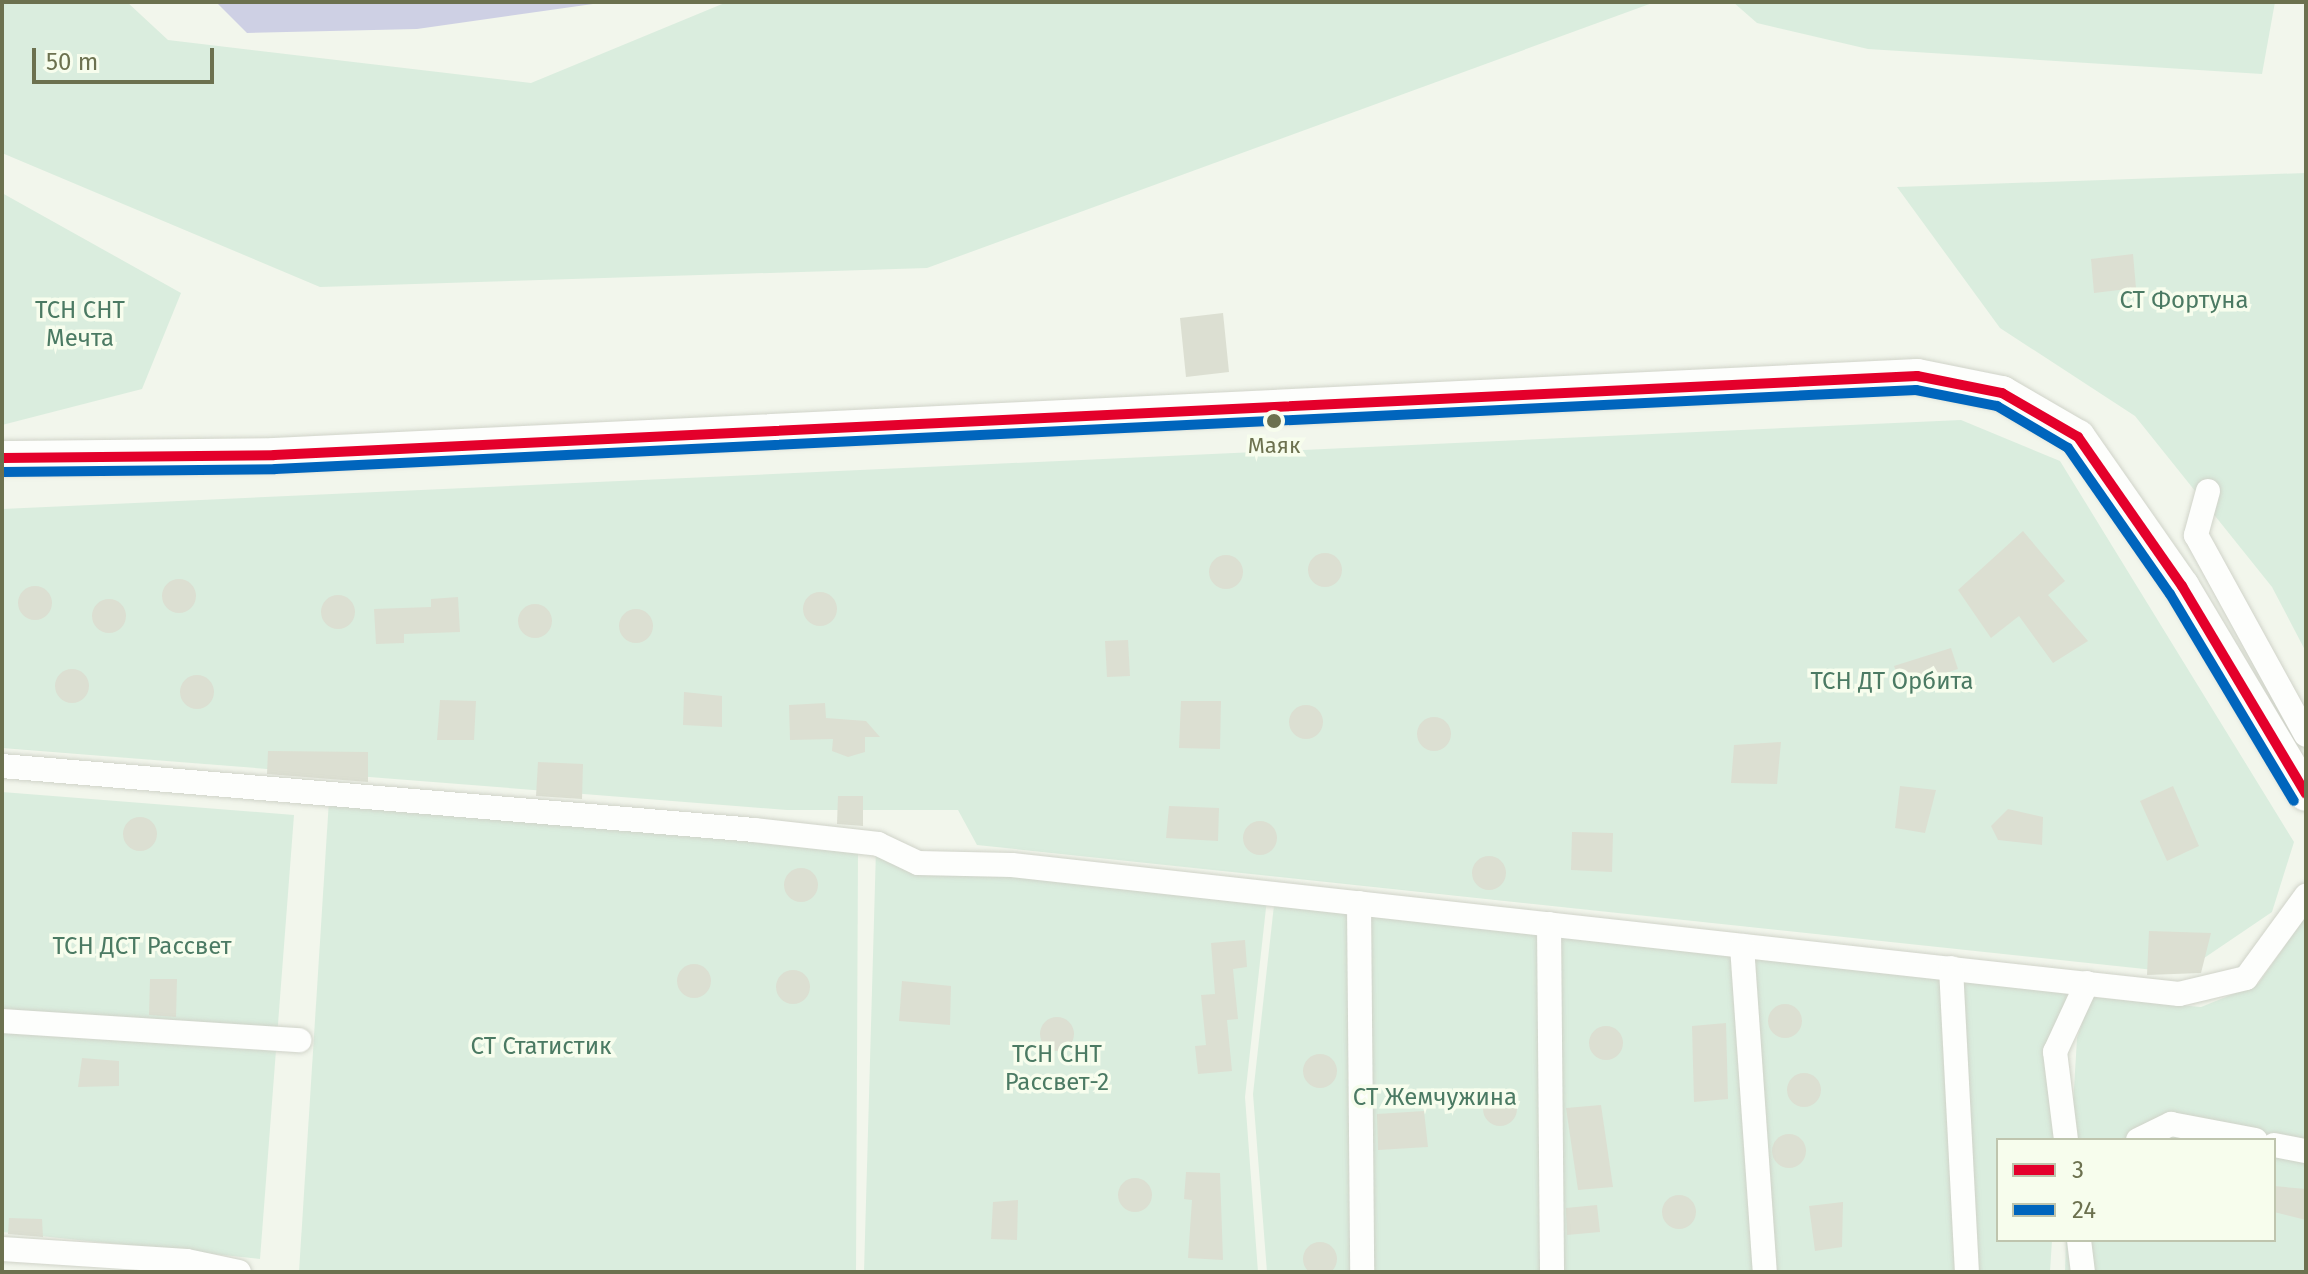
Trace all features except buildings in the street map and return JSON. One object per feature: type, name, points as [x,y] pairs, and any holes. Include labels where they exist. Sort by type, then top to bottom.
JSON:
[{"type":"main road","points":[[2,458],[274,455],[1917,376],[2002,393],[2078,437],[2182,586],[2306,794]]},
{"type":"street","points":[[2208,491],[2196,535],[2306,735]]},
{"type":"street","points":[[2,766],[738,829],[878,844],[918,863],[1012,865],[2179,994],[2246,978],[2306,896]]},
{"type":"street","points":[[1359,903],[1362,1272]]},
{"type":"street","points":[[1549,924],[1552,1272]]},
{"type":"street","points":[[1742,946],[1765,1272]]},
{"type":"street","points":[[1951,968],[1967,1272]]},
{"type":"street","points":[[2066,1138],[2055,1052],[2087,983]]},
{"type":"street","points":[[2,1021],[299,1040]]},
{"type":"street","points":[[2142,1138],[2171,1124],[2244,1138]]},
{"type":"street","points":[[2276,1145],[2306,1151]]},
{"type":"street","points":[[2079,1242],[2083,1272]]},
{"type":"street","points":[[2,1249],[187,1261],[239,1272]]},
{"type":"green space","points":[[2,2],[127,2],[168,40],[531,83],[727,2],[1655,2],[927,268],[320,287],[2,153]]},
{"type":"green space","points":[[1733,2],[2275,2],[2262,74],[1868,49],[1757,23]]},
{"type":"green space","name":"СТ Фортуна","points":[[2306,173],[2306,652],[2272,587],[2135,416],[2000,328],[1897,187]]},
{"type":"green space","name":"ТСН СНТ Мечта","points":[[2,193],[181,293],[142,389],[2,425]]},
{"type":"green space","name":"ТСН ДТ Орбита","points":[[1961,420],[2060,461],[2294,842],[2272,912],[2182,973],[977,845],[958,810],[787,810],[2,748],[2,509]]},
{"type":"green space","name":"ТСН ДСТ Рассвет","points":[[2,792],[294,815],[260,1259],[2,1232]]},
{"type":"green space","name":"СТ Статистик","points":[[329,800],[858,853],[856,1272],[299,1272]]},
{"type":"green space","name":"ТСН СНТ Рассвет-2","points":[[876,849],[1267,899],[1245,1097],[1258,1272],[864,1272]]},
{"type":"green space","name":"СТ Жемчужина","points":[[1274,905],[2067,991],[2058,1138],[1996,1138],[1996,1242],[2052,1242],[2050,1272],[1267,1272],[1253,1094]]},
{"type":"green space","points":[[2306,916],[2306,1272],[2065,1272],[2066,1242],[2276,1242],[2276,1138],[2071,1138],[2077,1038],[2091,997],[2201,1007],[2258,984]]},
{"type":"water","points":[[216,2],[607,2],[417,29],[247,33]]},
{"type":"transit line","name":"3","points":[[2,458],[274,455],[1917,376],[2002,393],[2078,437],[2182,586],[2306,794]]},
{"type":"transit line","name":"24","points":[[2,472],[275,469],[1916,390],[1997,406],[2068,448],[2170,594],[2294,801]]},
{"type":"place","name":"Маяк","points":[[1274,421]]}]
